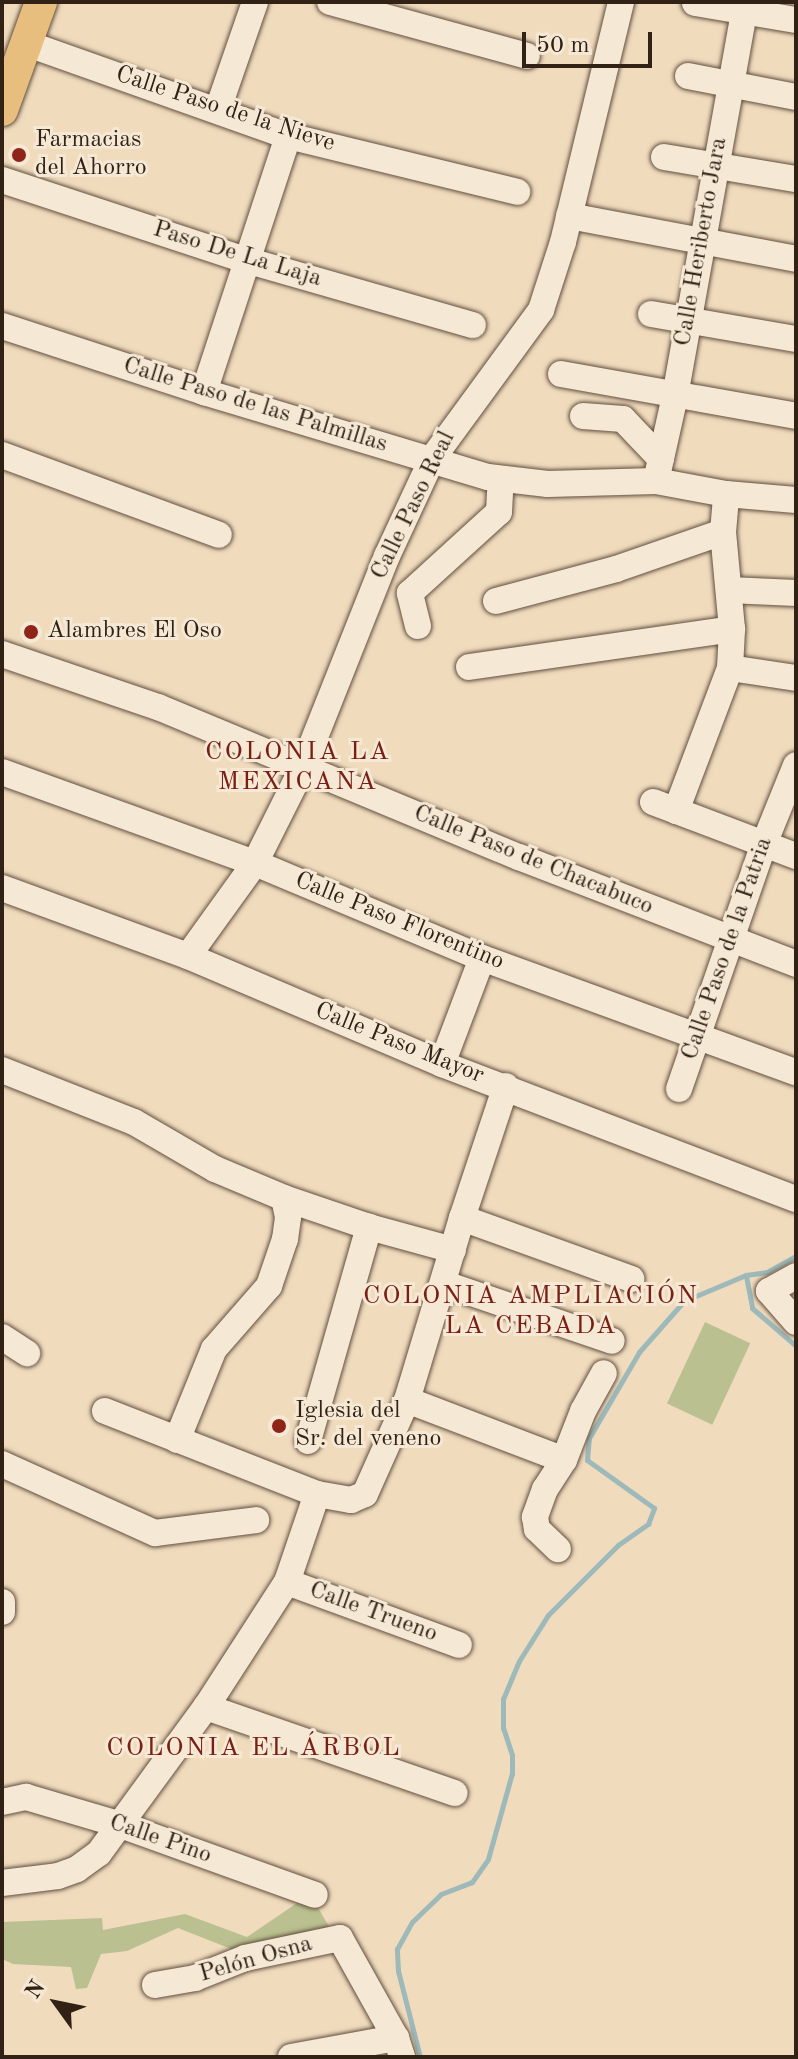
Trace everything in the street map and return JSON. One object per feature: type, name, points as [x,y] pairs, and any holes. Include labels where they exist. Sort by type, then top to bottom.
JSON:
[{"type":"main road","points":[[2,110],[41,2]]},
{"type":"street","points":[[218,109],[255,2]]},
{"type":"street","points":[[330,2],[527,56]]},
{"type":"street","name":"Calle Paso Real","points":[[188,956],[255,863],[303,767],[387,556],[432,459],[453,426],[541,310],[569,216],[621,2]]},
{"type":"street","points":[[695,3],[746,6],[796,20]]},
{"type":"street","name":"Calle Heriberto Jara","points":[[659,470],[746,6]]},
{"type":"street","name":"Calle Paso de la Nieve","points":[[28,44],[288,136],[517,192]]},
{"type":"street","points":[[688,76],[796,97]]},
{"type":"street","points":[[204,392],[288,136]]},
{"type":"street","points":[[664,157],[796,179]]},
{"type":"street","name":"Paso De La Laja","points":[[2,180],[246,260],[473,325]]},
{"type":"street","points":[[569,216],[796,259]]},
{"type":"street","points":[[651,314],[796,339]]},
{"type":"street","name":"Calle Paso de las Palmillas","points":[[2,326],[204,392],[501,479],[548,484],[659,470],[726,494],[796,500]]},
{"type":"street","points":[[561,374],[796,416]]},
{"type":"street","points":[[583,416],[623,419],[659,470]]},
{"type":"street","points":[[2,455],[219,535]]},
{"type":"street","points":[[418,626],[410,593],[499,512],[501,479]]},
{"type":"street","points":[[726,494],[723,532],[732,629],[730,668],[664,807],[796,856]]},
{"type":"street","points":[[496,601],[616,569],[723,532]]},
{"type":"street","points":[[729,590],[796,593]]},
{"type":"street","points":[[469,667],[732,629]]},
{"type":"street","name":"Calle Paso de Chacabuco","points":[[2,654],[158,707],[519,857],[796,964]]},
{"type":"street","points":[[730,668],[796,678]]},
{"type":"street","name":"Calle Paso de la Patria","points":[[679,1089],[764,844],[796,765]]},
{"type":"street","name":"Calle Paso Florentino","points":[[2,772],[255,863],[482,958],[697,1039],[796,1072]]},
{"type":"street","name":"Calle Paso Mayor","points":[[2,888],[188,956],[442,1064],[796,1199]]},
{"type":"street","points":[[442,1064],[482,958]]},
{"type":"street","points":[[2,1070],[134,1122],[215,1169],[284,1198],[369,1227],[453,1250]]},
{"type":"street","points":[[105,1411],[317,1494],[351,1500],[365,1494],[407,1400],[506,1086]]},
{"type":"street","points":[[177,1440],[214,1349],[269,1286],[285,1239],[288,1217],[284,1198]]},
{"type":"street","points":[[462,1218],[631,1279]]},
{"type":"street","points":[[308,1441],[369,1227]]},
{"type":"street","points":[[796,1276],[769,1291],[796,1322]]},
{"type":"street","points":[[445,1284],[612,1341]]},
{"type":"street","points":[[2,1337],[27,1353]]},
{"type":"street","points":[[558,1549],[537,1529],[535,1517],[545,1489],[564,1460],[583,1411],[604,1373]]},
{"type":"street","points":[[407,1400],[564,1460]]},
{"type":"street","points":[[2,1464],[155,1533],[256,1520]]},
{"type":"street","points":[[2,1883],[58,1876],[77,1869],[99,1853],[206,1707],[287,1582],[317,1494]]},
{"type":"street","name":"Calle Trueno","points":[[287,1582],[459,1645]]},
{"type":"street","points":[[2,1602],[2,1612]]},
{"type":"street","points":[[206,1707],[455,1793]]},
{"type":"street","name":"Calle Pino","points":[[2,1802],[26,1797],[118,1824],[315,1895]]},
{"type":"street","name":"Pelón Osna","points":[[155,1985],[195,1978],[245,1958],[340,1938],[399,2047]]},
{"type":"street","points":[[291,2057],[399,2047]]},
{"type":"green space","points":[[705,1322],[750,1343],[712,1425],[667,1404]]},
{"type":"green space","points":[[300,1901],[314,1901],[334,1935],[244,1954],[178,1928],[127,1951],[101,1954],[87,1988],[76,1989],[71,1967],[13,1964],[2,1959],[2,1922],[102,1918],[103,1930],[185,1914],[247,1937]]},
{"type":"waterway","points":[[420,2057],[398,1971],[397,1949],[412,1922],[441,1894],[472,1882],[488,1859],[512,1773],[512,1755],[503,1728],[503,1699],[519,1661],[548,1615],[618,1545],[648,1524],[654,1508],[587,1460],[589,1438],[639,1352],[684,1301],[746,1275],[767,1272],[796,1256]]},
{"type":"waterway","points":[[746,1276],[752,1308],[796,1346]]},
{"type":"place","name":"Farmacias del Ahorro","points":[[19,155]]},
{"type":"place","name":"Alambres El Oso","points":[[31,632]]},
{"type":"place","name":"Iglesia del Sr. del veneno","points":[[279,1426]]},
{"type":"district","name":"COLONIA LA MEXICANA","points":[[298,768]]},
{"type":"district","name":"COLONIA AMPLIACIÓN LA CEBADA","points":[[531,1312]]},
{"type":"district","name":"COLONIA EL ÁRBOL","points":[[254,1749]]}]
